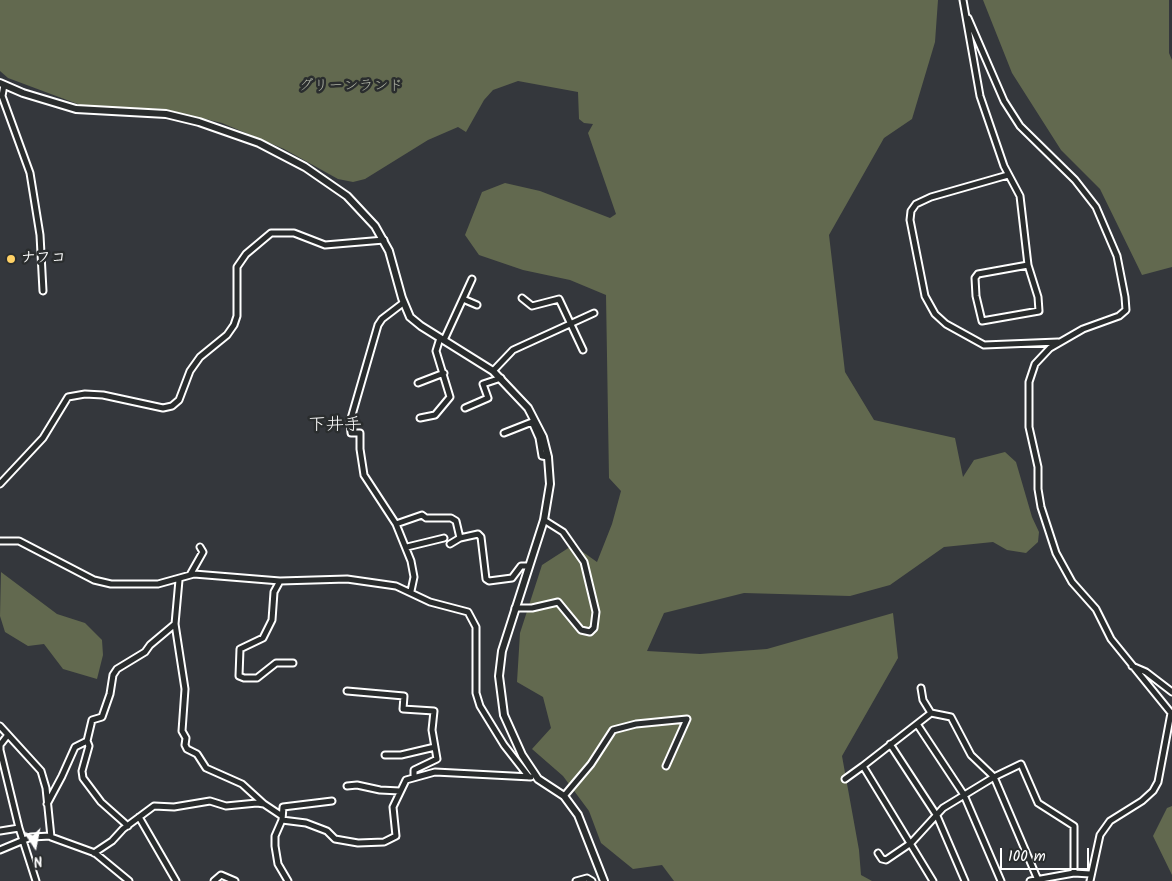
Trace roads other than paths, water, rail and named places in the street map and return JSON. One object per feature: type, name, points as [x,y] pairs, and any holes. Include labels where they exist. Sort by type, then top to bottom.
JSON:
[{"type":"street","points":[[963,0],[968,18],[980,96],[1008,175],[1020,196],[1028,265],[1038,297],[1039,311],[982,321],[976,296],[975,278],[978,274],[1028,265]]},
{"type":"street","points":[[968,18],[1004,102],[1020,126],[1089,196],[1108,232],[1117,256],[1126,310],[1119,316],[1083,329],[1050,348],[1035,364],[1029,382],[1029,427],[1038,467],[1041,507],[1056,553],[1065,572],[1088,598],[1111,639],[1163,701],[1170,713],[1163,765],[1158,782],[1153,791],[1142,801],[1110,821],[1100,835],[1090,881]]},
{"type":"street","points":[[43,291],[40,235],[30,173],[2,96],[2,84],[76,109],[166,114],[221,128],[282,154],[331,183],[362,211],[384,240],[389,251],[403,302],[410,317],[493,371],[528,408],[543,437],[548,457],[550,484],[544,520],[502,651],[500,688],[504,715],[522,755],[538,779]]},
{"type":"street","points":[[1008,175],[931,197],[916,204],[911,211],[910,220],[925,296],[935,314],[946,324],[984,345],[1061,342]]},
{"type":"street","points":[[0,484],[43,438],[68,397],[85,394],[103,395],[163,408],[172,406],[179,400],[190,372],[200,357],[227,335],[234,325],[237,316],[237,267],[246,254],[271,233],[294,233],[325,245],[384,240]]},
{"type":"street","points":[[420,418],[435,415],[447,402],[449,392],[436,351],[472,279]]},
{"type":"street","points":[[522,298],[532,306],[559,299],[584,350]]},
{"type":"street","points":[[463,299],[477,305]]},
{"type":"street","points":[[403,302],[382,319],[378,325],[350,422],[350,433],[360,433],[364,475],[396,524],[407,547],[414,577],[411,591]]},
{"type":"street","points":[[493,371],[513,350],[594,313]]},
{"type":"street","points":[[418,382],[444,373]]},
{"type":"street","points":[[466,408],[488,398],[483,384],[500,378]]},
{"type":"street","points":[[504,433],[532,422],[539,438],[542,456],[548,457]]},
{"type":"street","points":[[396,524],[422,515],[426,518],[450,518],[458,526],[460,538]]},
{"type":"street","points":[[515,608],[532,608],[558,602],[581,630],[590,632],[594,628],[596,612],[584,562],[563,532],[544,520]]},
{"type":"street","points":[[450,544],[460,538],[478,534],[481,537],[486,579],[489,581],[512,578],[522,566],[528,566]]},
{"type":"street","points":[[407,547],[444,538]]},
{"type":"street","points":[[0,541],[19,541],[94,580],[111,584],[158,584],[190,576],[280,581],[347,579],[386,583],[411,591],[430,602],[468,612],[472,616],[476,627],[476,693],[480,706],[504,745],[529,777]]},
{"type":"street","points":[[190,576],[203,552],[200,547]]},
{"type":"street","points":[[179,580],[175,624],[185,689],[182,731],[186,738],[187,749],[197,754],[206,768],[242,784],[282,818],[306,822],[327,831],[335,839],[358,843],[384,842],[396,836],[393,807],[406,780],[414,776],[435,772],[538,779],[564,796],[578,815],[604,881]]},
{"type":"street","points":[[280,581],[274,592],[272,620],[263,638],[240,649],[239,676],[257,678],[276,663],[293,663]]},
{"type":"street","points":[[128,826],[101,802],[83,778],[82,770],[89,746],[87,741],[92,720],[102,717],[110,694],[113,675],[118,669],[145,652],[150,645],[175,624]]},
{"type":"street","points":[[1132,666],[1146,672],[1172,692]]},
{"type":"street","points":[[921,688],[923,700],[931,713]]},
{"type":"street","points":[[347,691],[404,696],[403,709],[434,711],[432,730],[437,759],[414,770],[414,776]]},
{"type":"street","points":[[845,779],[931,713],[951,716],[971,755],[994,777],[1038,880]]},
{"type":"street","points":[[564,796],[590,764],[613,730],[636,724],[687,720],[666,766]]},
{"type":"street","points":[[917,724],[964,795],[1001,881]]},
{"type":"street","points":[[0,726],[7,736],[41,771],[46,788],[51,836]]},
{"type":"street","points":[[7,736],[0,744],[0,750],[36,881]]},
{"type":"street","points":[[47,804],[75,746],[87,741]]},
{"type":"street","points":[[890,744],[937,816],[965,881]]},
{"type":"street","points":[[385,755],[401,755],[435,747]]},
{"type":"street","points":[[878,853],[882,859],[886,860],[911,843],[943,808],[994,777],[1021,764],[1038,803],[1074,826],[1074,873]]},
{"type":"street","points":[[863,766],[934,881]]},
{"type":"street","points":[[346,786],[357,785],[380,790],[400,791]]},
{"type":"street","points":[[94,853],[112,841],[148,809],[163,806],[174,808],[210,801],[226,806],[264,804]]},
{"type":"street","points":[[288,881],[278,864],[275,846],[275,836],[282,818],[283,806],[332,801]]},
{"type":"street","points":[[139,817],[176,881]]},
{"type":"street","points":[[0,831],[20,828]]},
{"type":"street","points":[[0,850],[24,842],[31,837],[51,836],[57,841],[94,853],[128,881]]},
{"type":"street","points":[[1030,881],[1074,873],[1090,874]]},
{"type":"street","points":[[214,881],[221,875],[235,881]]},
{"type":"street","points":[[576,881],[587,878],[592,881]]},
{"type":"place","name":"ナフコ","points":[[11,259]]},
{"type":"district","name":"下井手","points":[[335,427]]},
{"type":"park label","name":"グリーンランド","points":[[351,87]]}]
